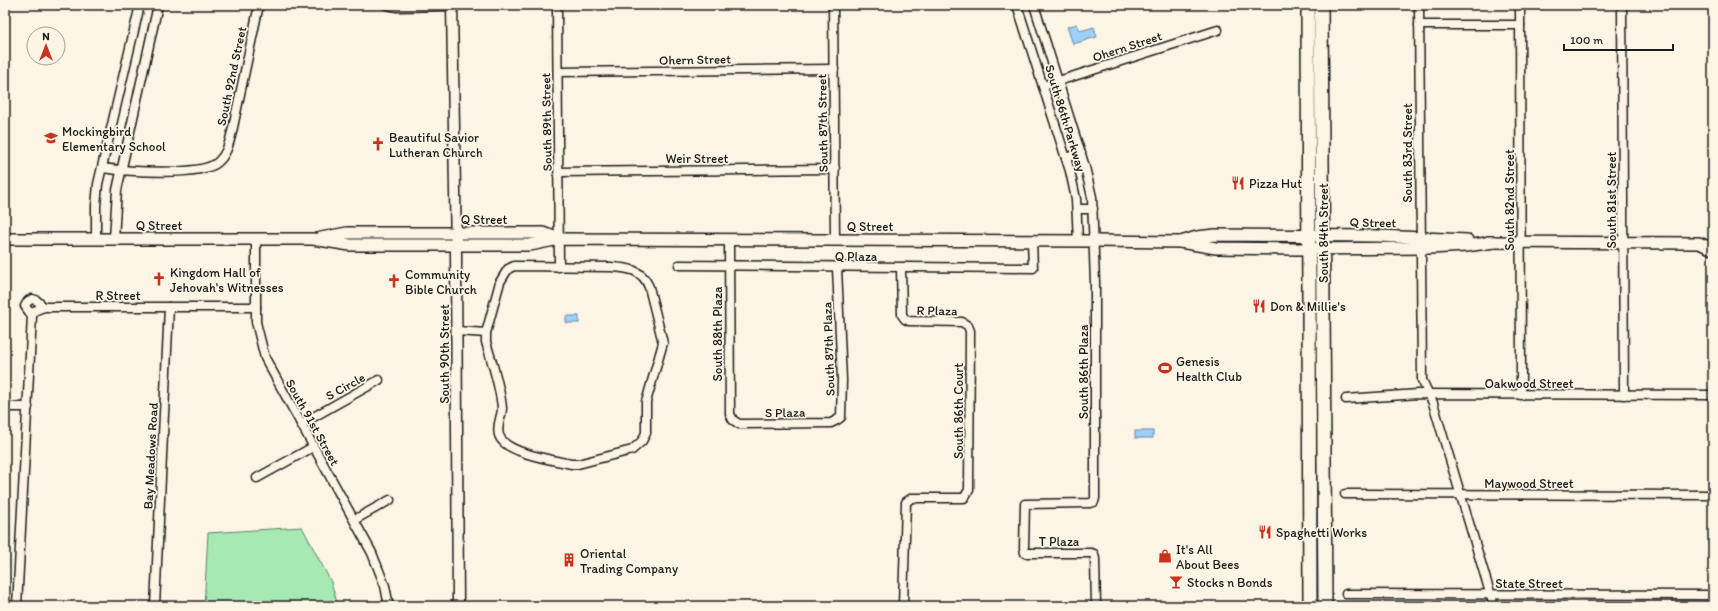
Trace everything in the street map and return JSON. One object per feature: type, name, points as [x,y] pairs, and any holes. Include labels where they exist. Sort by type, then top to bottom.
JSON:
[{"type":"main road","name":"South 84th Street","points":[[1308,5],[1310,242],[1310,606]]},
{"type":"main road","name":"South 84th Street","points":[[1321,5],[1324,242],[1325,606]]},
{"type":"main road","name":"Q Street","points":[[312,239],[347,233],[543,233],[559,239]]},
{"type":"main road","name":"Q Street","points":[[5,239],[312,239],[350,245],[530,246],[559,239],[1180,242],[1197,237],[1215,235],[1310,242],[1699,243],[1713,249]]},
{"type":"street","points":[[96,239],[96,206],[102,168],[140,5]]},
{"type":"street","points":[[114,239],[115,205],[121,171],[158,5]]},
{"type":"street","name":"South 92nd Street","points":[[121,171],[199,170],[217,163],[226,152],[260,5]]},
{"type":"street","points":[[387,5],[397,7],[452,5]]},
{"type":"street","name":"South 90th Street","points":[[452,5],[457,331],[458,606]]},
{"type":"street","name":"South 89th Street","points":[[557,5],[559,267]]},
{"type":"street","name":"South 87th Street","points":[[833,5],[835,240]]},
{"type":"street","name":"South 86th Parkway","points":[[1017,5],[1033,50],[1066,158],[1076,199],[1078,241]]},
{"type":"street","name":"South 86th Parkway","points":[[1034,5],[1081,153],[1092,197],[1094,241]]},
{"type":"street","name":"South 83rd Street","points":[[1419,5],[1422,380],[1433,403],[1494,606]]},
{"type":"street","name":"South 82nd Street","points":[[1520,5],[1521,394]]},
{"type":"street","name":"South 81st Street","points":[[1622,5],[1624,395]]},
{"type":"street","points":[[1419,25],[1520,25]]},
{"type":"street","name":"Ohern Street","points":[[1043,86],[1218,30]]},
{"type":"street","points":[[1033,50],[1046,44]]},
{"type":"street","name":"Ohern Street","points":[[558,72],[834,69]]},
{"type":"street","points":[[1066,158],[1081,153]]},
{"type":"street","points":[[102,168],[121,171]]},
{"type":"street","name":"Weir Street","points":[[558,172],[835,169]]},
{"type":"street","points":[[1077,209],[1093,209]]},
{"type":"street","name":"South 91st Street","points":[[256,239],[256,307],[258,331],[265,358],[379,568],[389,606]]},
{"type":"street","name":"South 88th Plaza","points":[[729,240],[730,414],[733,420],[739,424]]},
{"type":"street","name":"Q Plaza","points":[[679,266],[1033,268],[1032,241]]},
{"type":"street","name":"South 86th Plaza","points":[[1025,553],[1025,504],[1094,502],[1096,498],[1094,241]]},
{"type":"street","points":[[514,266],[626,268],[638,272],[646,279],[663,343],[646,402],[646,425],[642,441],[632,450],[578,464],[571,464],[525,453],[509,447],[502,442],[498,434],[498,426],[502,410],[500,392],[486,342],[486,333],[500,282],[508,269],[514,266]]},
{"type":"street","name":"South 87th Plaza","points":[[831,423],[837,420],[842,412],[838,268]]},
{"type":"street","name":"R Plaza","points":[[901,268],[902,315],[905,319],[909,322],[962,322],[968,326]]},
{"type":"street","name":"R Street","points":[[28,407],[32,316],[34,311],[44,307],[256,307]]},
{"type":"street","name":"Bay Meadows Road","points":[[154,606],[169,307]]},
{"type":"street","name":"South 86th Court","points":[[903,606],[905,507],[907,500],[912,498],[959,498],[967,496],[969,490],[970,331],[968,326]]},
{"type":"street","points":[[457,331],[486,333]]},
{"type":"street","name":"S Circle","points":[[301,424],[379,380]]},
{"type":"street","name":"Oakwood Street","points":[[1346,399],[1428,394],[1713,395]]},
{"type":"street","points":[[5,407],[28,407],[17,606]]},
{"type":"street","name":"S Plaza","points":[[739,424],[831,423]]},
{"type":"street","points":[[257,478],[313,447]]},
{"type":"street","name":"Maywood Street","points":[[1345,494],[1713,495]]},
{"type":"street","points":[[354,520],[390,500]]},
{"type":"street","name":"T Plaza","points":[[1025,553],[1094,554],[1096,606]]},
{"type":"street","name":"State Street","points":[[1346,594],[1713,595]]},
{"type":"green space","points":[[302,527],[331,582],[338,606],[204,606],[208,533]]},
{"type":"water","points":[[1077,24],[1080,31],[1094,27],[1097,37],[1073,44],[1067,27]]},
{"type":"water","points":[[566,316],[579,316],[579,323],[566,323]]},
{"type":"water","points":[[1135,431],[1153,431],[1153,438],[1135,438]]},
{"type":"place","name":"Mockingbird Elementary School","points":[[51,138]]},
{"type":"place","name":"Beautiful Savior Lutheran Church","points":[[378,144]]},
{"type":"place","name":"Pizza Hut","points":[[1238,183]]},
{"type":"place","name":"Kingdom Hall of Jehovah's Witnesses","points":[[159,279]]},
{"type":"place","name":"Community Bible Church","points":[[394,281]]},
{"type":"place","name":"Don & Millie's","points":[[1259,306]]},
{"type":"place","name":"Genesis Health Club","points":[[1165,368]]},
{"type":"place","name":"Spaghetti Works","points":[[1265,532]]},
{"type":"place","name":"It's All About Bees","points":[[1165,556]]},
{"type":"place","name":"Oriental Trading Company","points":[[569,560]]},
{"type":"place","name":"Stocks n Bonds","points":[[1176,582]]}]
